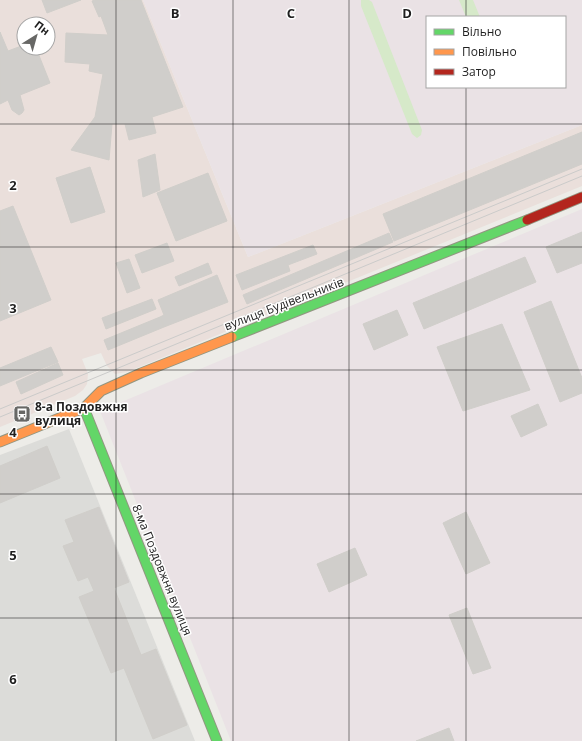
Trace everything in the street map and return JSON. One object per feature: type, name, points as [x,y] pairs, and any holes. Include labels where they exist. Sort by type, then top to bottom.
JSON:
[{"type":"street","name":"вулиця Будівельників","points":[[0,442],[84,408],[101,391],[141,373],[488,237],[582,197]]},
{"type":"street","name":"8-ма Поздовжня вулиця","points":[[84,408],[217,741]]},
{"type":"shaded area","points":[[0,0],[143,0],[248,257],[582,125],[582,186],[127,372],[115,374],[107,366],[101,353],[82,359],[88,374],[87,384],[83,390],[75,396],[0,427]]},
{"type":"shaded area","points":[[143,0],[582,0],[582,125],[248,257]]},
{"type":"shaded area","points":[[582,209],[582,741],[231,741],[100,411]]},
{"type":"shaded area","points":[[69,429],[195,741],[0,741],[0,455]]},
{"type":"green space","points":[[361,0],[369,0],[372,2],[422,130],[421,135],[417,138],[412,134],[361,6]]},
{"type":"green space","points":[[459,0],[473,0],[480,16],[466,16]]},
{"type":"building","points":[[42,0],[81,0],[47,13]]},
{"type":"building","points":[[141,0],[183,107],[152,117],[156,133],[129,140],[125,124],[112,124],[109,160],[71,150],[95,117],[103,74],[89,71],[90,64],[65,62],[66,33],[108,35],[101,16],[99,17],[92,1]]},
{"type":"building","points":[[0,32],[8,51],[16,48],[16,56],[39,56],[50,83],[20,95],[24,110],[19,115],[12,110],[8,100],[0,104]]},
{"type":"building","points":[[582,132],[582,164],[394,241],[383,214]]},
{"type":"building","points":[[155,154],[160,190],[143,197],[138,160]]},
{"type":"building","points":[[90,167],[105,212],[71,223],[56,178]]},
{"type":"building","points":[[208,173],[227,221],[176,241],[157,193]]},
{"type":"building","points":[[13,206],[51,300],[0,321],[0,211]]},
{"type":"building","points":[[582,232],[582,263],[557,273],[546,247]]},
{"type":"building","points":[[389,233],[393,242],[247,304],[243,295]]},
{"type":"building","points":[[167,243],[174,261],[142,273],[135,255]]},
{"type":"building","points":[[313,245],[317,254],[288,265],[290,271],[242,290],[236,275]]},
{"type":"building","points":[[525,257],[536,282],[424,329],[413,303]]},
{"type":"building","points":[[129,259],[140,288],[127,293],[116,263]]},
{"type":"building","points":[[208,263],[212,273],[179,286],[175,277]]},
{"type":"building","points":[[217,275],[228,302],[164,327],[160,317],[164,315],[158,300]]},
{"type":"building","points":[[152,299],[156,309],[106,329],[102,318]]},
{"type":"building","points":[[551,301],[582,378],[582,393],[560,402],[524,312]]},
{"type":"building","points":[[397,310],[408,335],[374,350],[363,324]]},
{"type":"building","points":[[160,317],[164,327],[108,350],[104,340]]},
{"type":"building","points":[[502,324],[530,390],[463,411],[437,347]]},
{"type":"building","points":[[51,347],[58,362],[0,386],[0,368]]},
{"type":"building","points":[[58,363],[63,375],[21,394],[16,382]]},
{"type":"building","points":[[538,404],[547,425],[521,437],[511,416]]},
{"type":"building","points":[[47,446],[60,478],[0,503],[0,466]]},
{"type":"building","points":[[99,507],[129,582],[114,588],[141,655],[156,649],[187,725],[153,739],[124,668],[111,673],[79,597],[94,591],[88,577],[78,581],[63,546],[74,542],[65,520]]},
{"type":"building","points":[[466,512],[490,563],[466,574],[443,523]]},
{"type":"building","points":[[355,548],[367,575],[329,592],[317,564]]},
{"type":"building","points":[[467,608],[491,668],[473,674],[449,615]]},
{"type":"building","points":[[449,728],[454,741],[416,741]]},
{"type":"tram line","points":[[0,409],[582,169]]},
{"type":"tram line","points":[[0,417],[582,176]]},
{"type":"traffic: fast","points":[[232,337],[527,220]]},
{"type":"traffic: fast","points":[[84,408],[217,741]]},
{"type":"traffic: slow","points":[[0,442],[84,408],[101,391],[141,373],[232,337]]},
{"type":"traffic: jam","points":[[527,220],[582,197]]},
{"type":"place","name":"8-а Поздовжня вулиця","points":[[22,414]]}]
